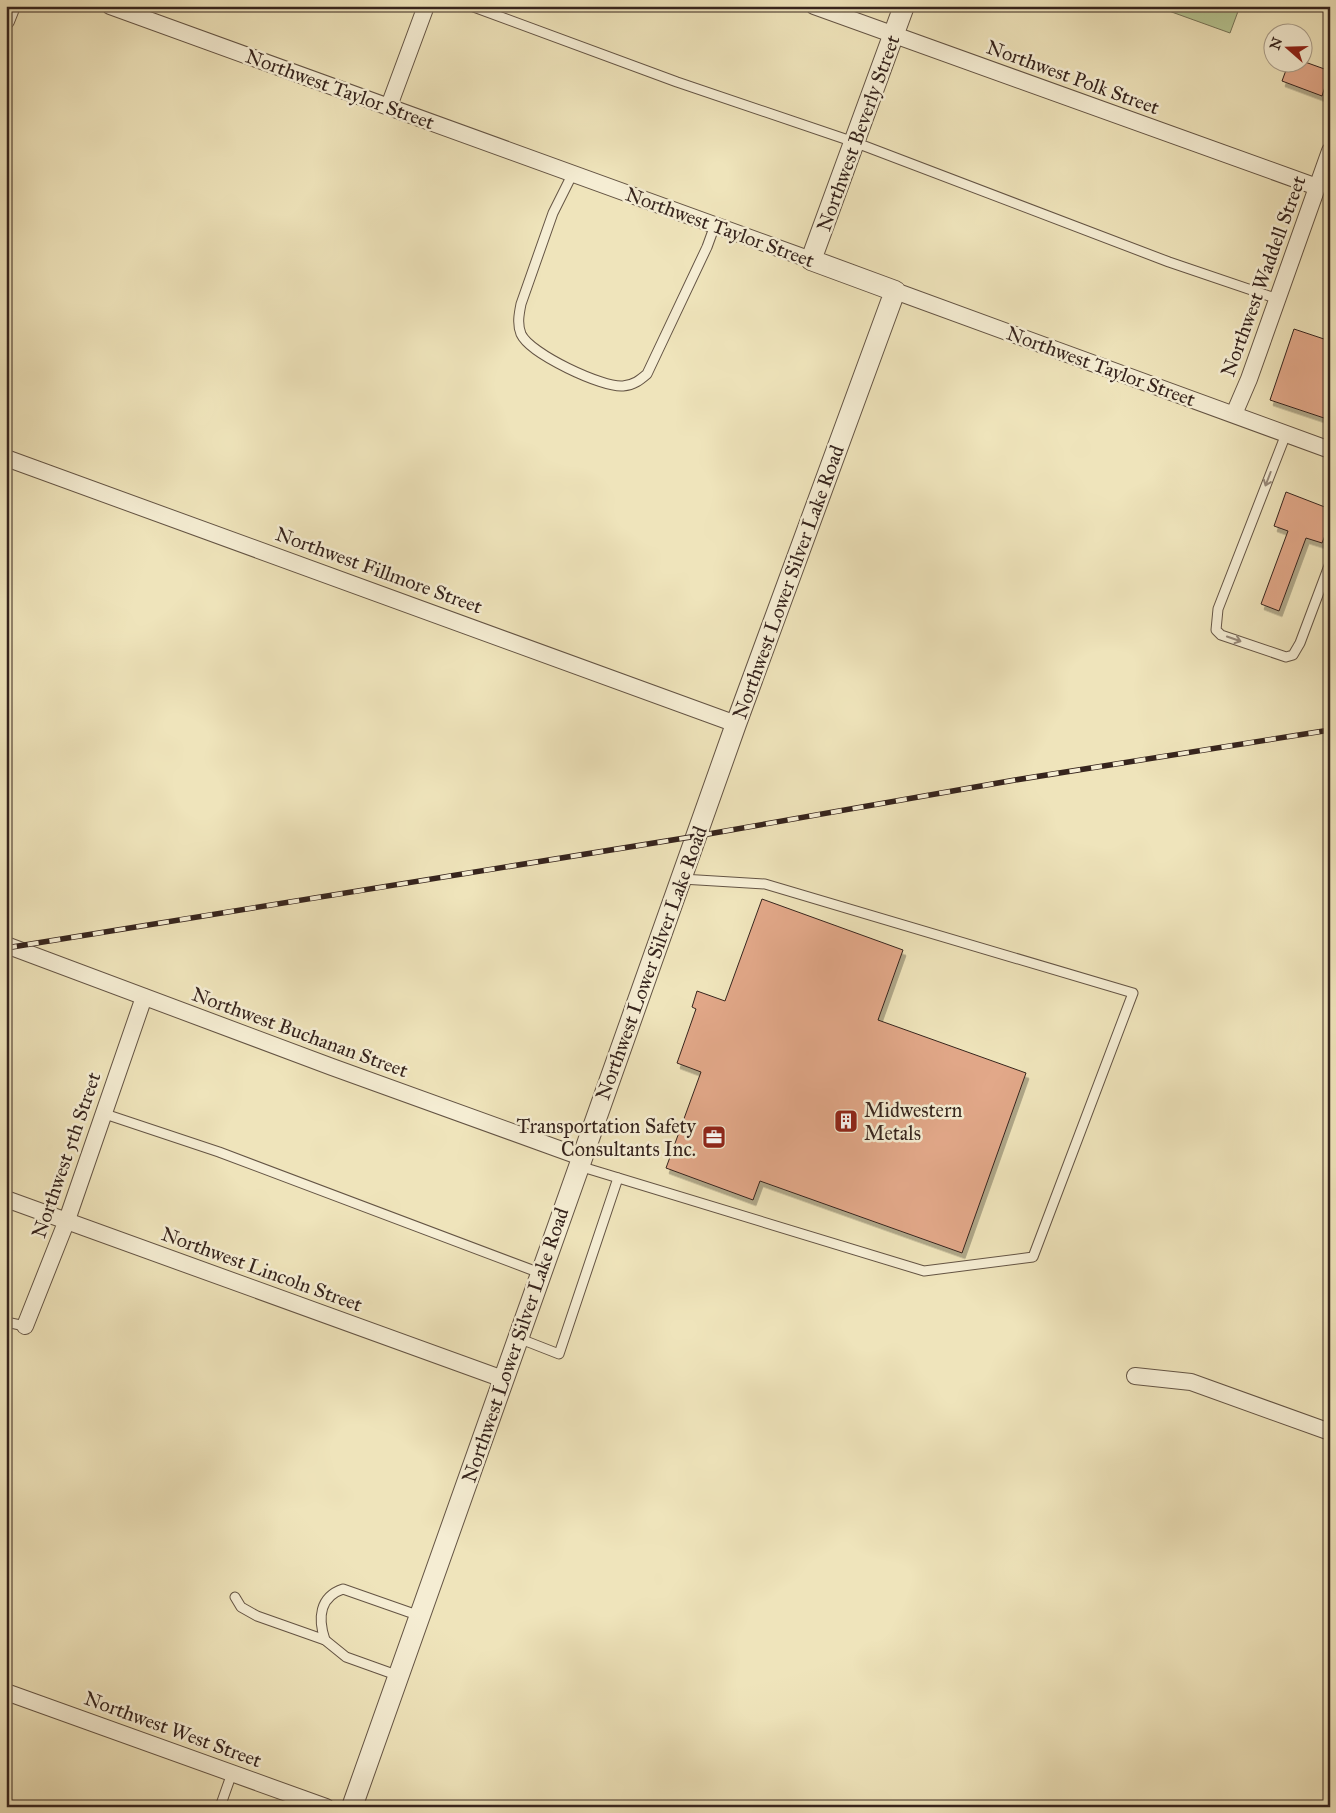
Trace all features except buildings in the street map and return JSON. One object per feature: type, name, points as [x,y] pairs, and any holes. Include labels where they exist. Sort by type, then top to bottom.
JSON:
[{"type":"street","points":[[6,21],[12,6]]},
{"type":"street","name":"Northwest Taylor Street","points":[[110,6],[1330,450]]},
{"type":"street","points":[[389,106],[426,6]]},
{"type":"street","name":"Northwest Polk Street","points":[[814,6],[1317,187]]},
{"type":"street","name":"Northwest Beverly Street","points":[[811,260],[904,6]]},
{"type":"street","name":"Northwest Waddell Street","points":[[1234,414],[1250,379],[1330,151]]},
{"type":"street","name":"Northwest Lower Silver Lake Road","points":[[352,1807],[400,1676],[579,1161],[682,879],[736,724],[895,291]]},
{"type":"street","name":"Northwest Fillmore Street","points":[[6,458],[736,724]]},
{"type":"street","name":"Northwest Buchanan Street","points":[[6,945],[579,1161]]},
{"type":"street","name":"Northwest 5th Street","points":[[25,1326],[67,1220],[144,996]]},
{"type":"street","name":"Northwest Lincoln Street","points":[[6,1198],[503,1379]]},
{"type":"street","points":[[1135,1376],[1191,1382],[1330,1432]]},
{"type":"street","name":"Northwest West Street","points":[[6,1692],[326,1807]]},
{"type":"lane","points":[[471,6],[677,82],[854,142],[1169,262],[1278,299]]},
{"type":"lane","points":[[573,173],[553,213],[521,304],[518,318],[521,335],[532,348],[554,362],[596,378],[622,387],[636,384],[647,374],[703,256],[715,225]]},
{"type":"lane","points":[[1286,434],[1218,609],[1216,630],[1221,634],[1286,657],[1293,654],[1300,643],[1330,563]]},
{"type":"lane","points":[[579,1161],[618,1178],[924,1271],[1033,1257],[1133,993],[765,884],[682,879]]},
{"type":"lane","points":[[102,1114],[219,1152],[540,1273]]},
{"type":"lane","points":[[518,1338],[559,1354],[618,1178]]},
{"type":"lane","points":[[6,1322],[25,1326]]},
{"type":"lane","points":[[324,1640],[320,1625],[322,1606],[334,1592],[343,1589],[421,1616]]},
{"type":"lane","points":[[235,1597],[241,1607],[257,1616],[324,1640],[346,1657],[400,1676]]},
{"type":"lane","points":[[220,1807],[232,1773]]},
{"type":"green space","points":[[1155,6],[1240,6],[1230,33]]},
{"type":"railway","points":[[6,948],[697,836],[1015,780],[1330,730]]},
{"type":"place","name":"Midwestern Metals","points":[[846,1121]]},
{"type":"place","name":"Transportation Safety Consultants Inc.","points":[[714,1137]]}]
